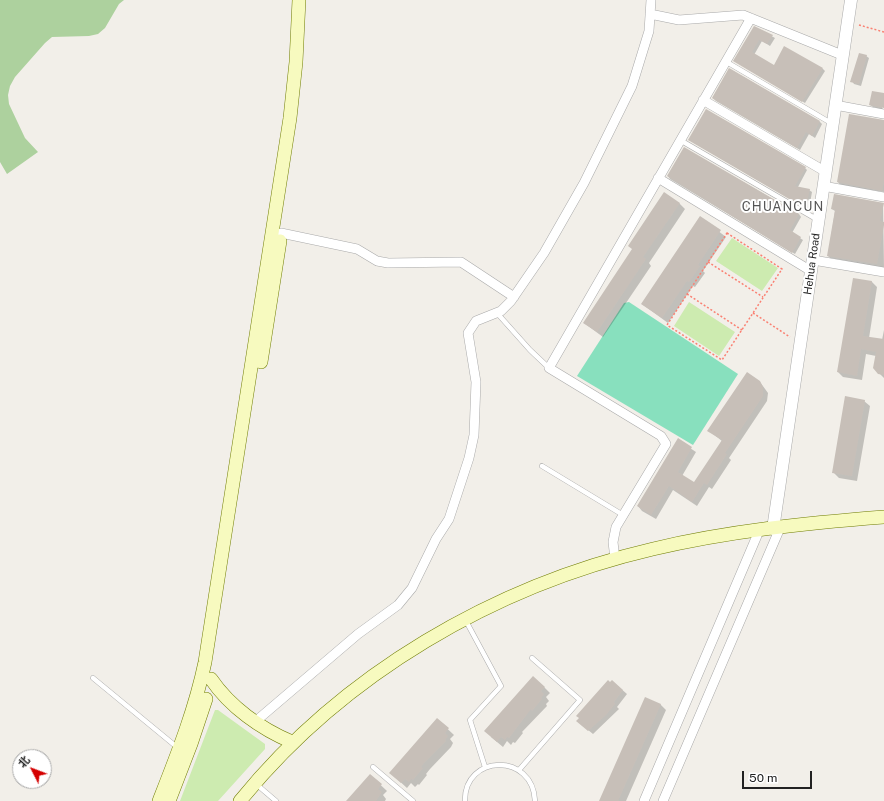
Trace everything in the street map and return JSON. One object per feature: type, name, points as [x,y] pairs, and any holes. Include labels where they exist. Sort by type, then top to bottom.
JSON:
[{"type":"main road","points":[[159,801],[179,749],[199,689],[225,540],[290,118],[296,62],[299,0]]},
{"type":"main road","points":[[169,801],[197,727],[211,679],[235,534],[302,96],[308,0]]},
{"type":"main road","points":[[240,801],[292,742],[346,696],[421,644],[465,619],[525,591],[578,570],[678,543],[777,528],[884,517]]},
{"type":"main road","points":[[211,679],[229,701],[274,734],[292,742]]},
{"type":"street","points":[[256,721],[358,634],[398,605],[412,588],[436,539],[449,520],[469,458],[474,435],[476,382],[468,333],[476,321],[490,314],[502,311],[514,297],[551,242],[584,183],[632,86],[649,31],[651,0]]},
{"type":"street","name":"Hehua Road","points":[[777,528],[800,344],[851,0]]},
{"type":"street","points":[[650,14],[676,20],[734,15],[751,18],[793,37],[842,55]]},
{"type":"street","points":[[615,559],[613,536],[623,515],[666,444],[665,440],[661,436],[549,368],[751,18]]},
{"type":"street","points":[[703,100],[826,172]]},
{"type":"street","points":[[835,105],[884,114]]},
{"type":"street","points":[[658,178],[812,266],[884,272]]},
{"type":"street","points":[[824,186],[884,197]]},
{"type":"street","points":[[281,233],[357,249],[377,261],[388,263],[461,262],[514,297]]},
{"type":"street","points":[[663,801],[777,528]]},
{"type":"street","points":[[644,801],[759,531]]},
{"type":"lane","points":[[725,61],[833,123]]},
{"type":"lane","points":[[680,140],[818,220]]},
{"type":"lane","points":[[497,313],[530,350],[549,368]]},
{"type":"lane","points":[[542,466],[623,515]]},
{"type":"lane","points":[[465,619],[501,686],[470,720],[485,767]]},
{"type":"lane","points":[[519,770],[580,700],[532,658]]},
{"type":"lane","points":[[93,678],[179,749]]},
{"type":"lane","points":[[465,801],[465,791],[471,780],[485,767],[504,765],[519,770],[530,781],[535,794],[535,801]]},
{"type":"lane","points":[[373,767],[413,801]]},
{"type":"lane","points":[[255,783],[276,801]]},
{"type":"path","points":[[848,22],[884,32]]},
{"type":"path","points":[[726,233],[782,269],[722,360],[667,325],[687,294],[726,233]]},
{"type":"path","points":[[708,262],[763,297]]},
{"type":"path","points":[[687,294],[742,330]]},
{"type":"path","points":[[753,313],[800,344]]},
{"type":"green space","points":[[0,0],[124,0],[119,4],[105,28],[98,34],[89,36],[52,37],[15,77],[10,86],[8,95],[9,104],[25,138],[38,152],[7,174],[0,162]]},
{"type":"green space","points":[[732,238],[778,268],[762,291],[716,261]]},
{"type":"green space","points":[[629,302],[738,374],[693,445],[577,376],[624,303]]},
{"type":"green space","points":[[689,302],[735,332],[719,356],[674,326]]},
{"type":"green space","points":[[215,710],[218,710],[265,744],[265,749],[218,801],[180,801]]},
{"type":"building","points":[[754,26],[773,35],[767,44],[759,40],[752,52],[774,65],[784,46],[823,68],[802,102],[733,61]]},
{"type":"building","points":[[859,53],[867,55],[859,84],[850,82]]},
{"type":"building","points":[[729,68],[820,121],[812,136],[806,132],[797,148],[712,98]]},
{"type":"building","points":[[872,91],[884,93],[884,108],[869,105]]},
{"type":"building","points":[[706,109],[806,167],[795,186],[810,189],[806,206],[803,207],[688,140]]},
{"type":"building","points":[[849,114],[884,120],[884,181],[882,191],[837,182]]},
{"type":"building","points":[[684,147],[799,214],[790,230],[801,237],[792,253],[667,176]]},
{"type":"building","points":[[664,192],[680,203],[643,257],[646,259],[597,332],[583,323],[632,249],[628,246]]},
{"type":"building","points":[[834,194],[884,203],[880,221],[884,222],[884,225],[877,264],[827,256],[835,210],[831,209]]},
{"type":"building","points":[[700,216],[721,230],[698,265],[700,266],[689,282],[687,281],[662,318],[641,304]]},
{"type":"building","points":[[853,278],[872,281],[863,336],[884,339],[884,375],[878,374],[873,368],[876,352],[861,349],[857,376],[837,372]]},
{"type":"building","points":[[747,372],[760,381],[763,387],[763,396],[725,453],[727,454],[707,485],[704,483],[692,502],[669,486],[651,515],[637,506],[678,438],[692,447],[678,472],[694,482],[722,440],[707,431]]},
{"type":"building","points":[[845,396],[865,400],[852,476],[832,473]]},
{"type":"building","points":[[533,676],[545,687],[541,691],[544,694],[541,698],[542,699],[532,711],[531,709],[509,738],[507,737],[505,740],[501,737],[497,742],[484,731]]},
{"type":"building","points":[[608,680],[610,682],[612,680],[623,690],[614,702],[615,704],[606,715],[588,731],[576,721],[579,718],[576,716]]},
{"type":"building","points":[[645,697],[661,704],[618,801],[599,801]]},
{"type":"building","points":[[437,718],[449,728],[445,733],[448,736],[445,740],[446,741],[424,763],[421,767],[423,768],[413,780],[411,779],[409,782],[405,779],[401,783],[389,773]]},
{"type":"building","points":[[370,774],[382,784],[378,789],[382,792],[376,801],[346,801]]},
{"type":"district","name":"CHUANCUN","points":[[783,207]]}]
